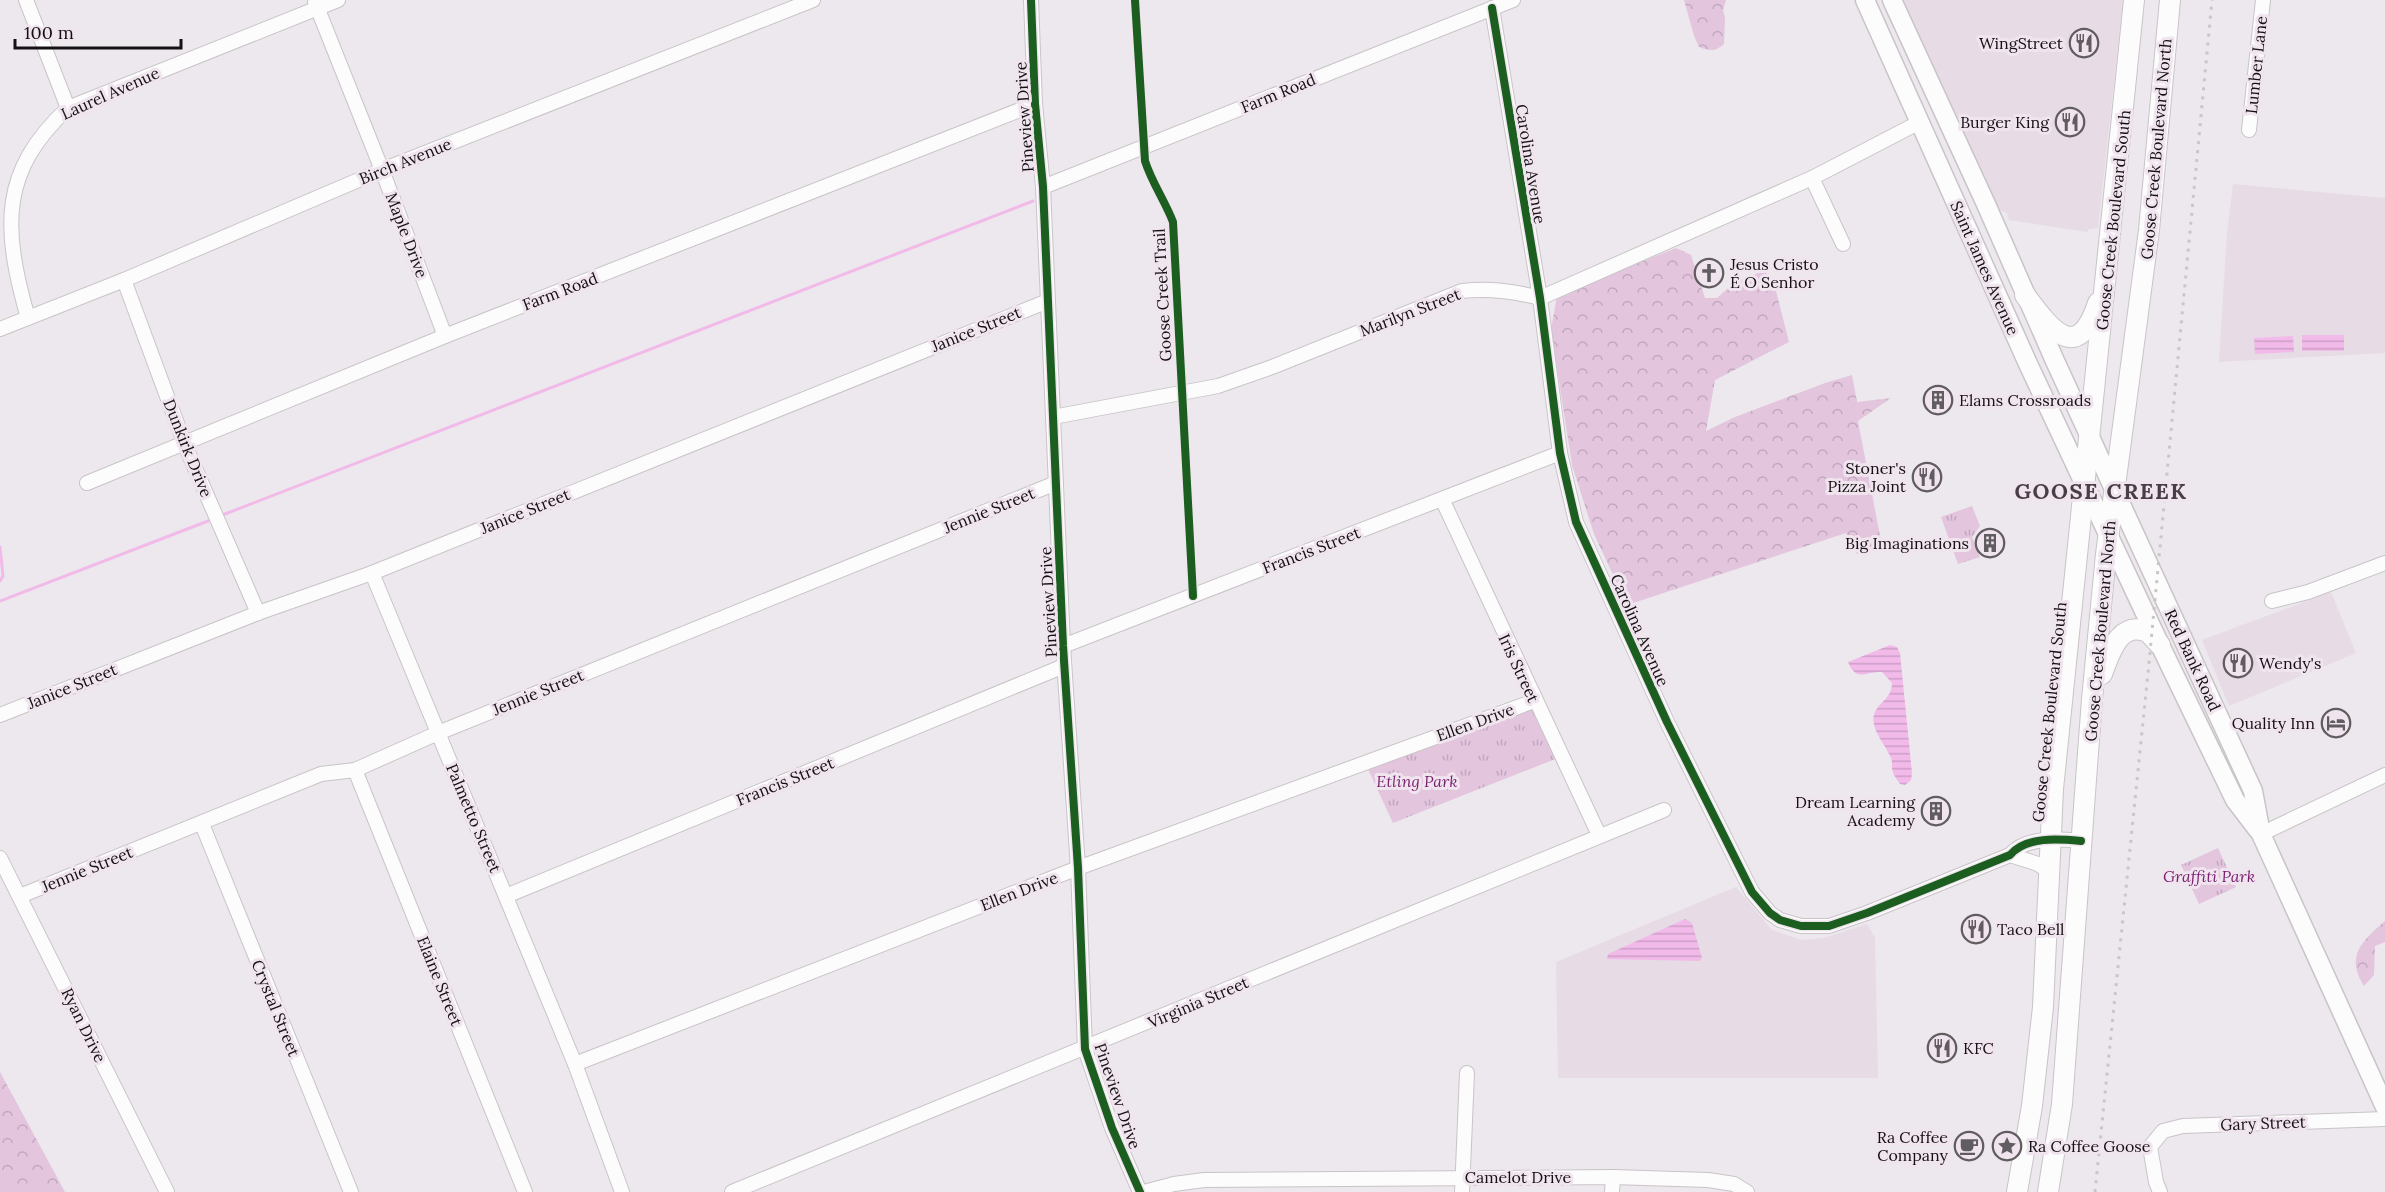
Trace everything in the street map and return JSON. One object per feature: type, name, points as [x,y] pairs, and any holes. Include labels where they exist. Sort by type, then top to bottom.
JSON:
[{"type":"highway","name":"Goose Creek Boulevard South","points":[[2018,1192],[2032,1106],[2043,1008],[2053,789],[2134,0]]},
{"type":"highway","name":"Goose Creek Boulevard North","points":[[2048,1192],[2062,1104],[2092,699],[2108,534],[2149,230],[2170,0]]},
{"type":"highway","points":[[2025,295],[2049,326],[2060,335],[2079,336],[2086,330],[2095,315],[2107,278]]},
{"type":"highway","points":[[2092,699],[2113,644],[2121,634],[2131,629],[2142,629],[2160,645]]},
{"type":"main road","name":"Saint James Avenue","points":[[1864,0],[1958,211],[2108,534]]},
{"type":"main road","name":"Saint James Avenue","points":[[1892,0],[2114,488]]},
{"type":"main road","name":"Red Bank Road","points":[[2114,488],[2253,791],[2261,834]]},
{"type":"main road","name":"Red Bank Road","points":[[2108,534],[2235,800],[2261,834],[2385,1107]]},
{"type":"street","points":[[26,0],[68,108]]},
{"type":"street","name":"Laurel Avenue","points":[[28,318],[6,242],[2,200],[9,174],[22,148],[42,126],[68,108],[316,4],[339,0]]},
{"type":"street","name":"Birch Avenue","points":[[0,329],[124,280],[382,170],[813,0]]},
{"type":"street","name":"Pineview Drive","points":[[1031,0],[1035,104],[1043,187],[1063,646],[1078,868],[1085,1049],[1112,1128],[1142,1192]]},
{"type":"street","name":"Farm Road","points":[[1043,187],[1513,0]]},
{"type":"street","name":"Lumber Lane","points":[[2248,130],[2263,0]]},
{"type":"street","name":"Maple Drive","points":[[316,4],[445,336]]},
{"type":"street","name":"Carolina Avenue","points":[[1492,8],[1540,298],[1560,453],[1576,522],[1667,722],[1752,892],[1770,913],[1790,924],[1829,926],[2010,855],[2015,849],[2050,838],[2081,841]]},
{"type":"street","name":"Farm Road","points":[[87,483],[445,336],[1035,104]]},
{"type":"street","points":[[1540,298],[1812,178],[1920,122]]},
{"type":"street","points":[[1812,178],[1843,244]]},
{"type":"street","name":"Dunkirk Drive","points":[[124,280],[184,445],[258,613]]},
{"type":"street","name":"Marilyn Street","points":[[1053,417],[1218,386],[1272,367],[1462,291],[1484,288],[1513,291],[1540,298]]},
{"type":"street","name":"Janice Street","points":[[0,715],[258,613],[372,573],[1048,300]]},
{"type":"street","name":"Francis Street","points":[[1063,646],[1560,453]]},
{"type":"street","name":"Jennie Street","points":[[20,896],[321,774],[355,770],[438,733],[1056,483]]},
{"type":"street","name":"Iris Street","points":[[1442,499],[1534,701],[1599,836]]},
{"type":"street","points":[[2272,601],[2308,592],[2385,563]]},
{"type":"street","name":"Palmetto Street","points":[[372,573],[575,1064],[622,1192]]},
{"type":"street","name":"Francis Street","points":[[506,896],[1064,666]]},
{"type":"street","name":"Ellen Drive","points":[[575,1064],[1078,868],[1534,701]]},
{"type":"street","name":"Elaine Street","points":[[355,770],[525,1192]]},
{"type":"street","points":[[2261,834],[2385,775]]},
{"type":"street","name":"Virginia Street","points":[[732,1192],[1664,810]]},
{"type":"street","name":"Crystal Street","points":[[202,824],[351,1192]]},
{"type":"street","points":[[2010,855],[2038,864],[2048,870]]},
{"type":"street","name":"Ryan Drive","points":[[0,858],[167,1192]]},
{"type":"street","points":[[1462,1192],[1467,1073]]},
{"type":"street","name":"Gary Street","points":[[2160,1192],[2150,1146],[2163,1131],[2183,1126],[2385,1119]]},
{"type":"street","points":[[1612,1192],[1613,1177]]},
{"type":"street","name":"Camelot Drive","points":[[1142,1192],[1204,1180],[1283,1186],[1462,1178],[1613,1177],[1708,1180],[1734,1184],[1747,1192]]},
{"type":"shaded area","points":[[1903,0],[2123,0],[2098,228],[2089,229],[2087,232],[2009,220],[2007,213],[2000,210]]},
{"type":"shaded area","points":[[2233,184],[2385,198],[2385,353],[2219,362],[2227,233]]},
{"type":"shaded area","points":[[2302,335],[2344,335],[2344,351],[2302,351]]},
{"type":"shaded area","points":[[2293,336],[2294,352],[2255,354],[2254,338]]},
{"type":"shaded area","points":[[2331,592],[2356,653],[2229,706],[2202,640]]},
{"type":"shaded area","points":[[1890,645],[1897,647],[1900,653],[1912,773],[1911,780],[1905,785],[1900,784],[1894,775],[1891,758],[1876,731],[1873,720],[1876,710],[1889,694],[1892,683],[1882,672],[1858,674],[1848,662]]},
{"type":"shaded area","points":[[1736,887],[1772,930],[1801,940],[1824,938],[1867,924],[1875,938],[1878,1078],[1558,1078],[1556,962]]},
{"type":"shaded area","points":[[1685,919],[1692,923],[1702,958],[1699,961],[1607,959],[1608,954]]},
{"type":"green space","points":[[1684,0],[1726,0],[1723,10],[1724,44],[1712,50],[1699,47]]},
{"type":"green space","points":[[1676,248],[1691,255],[1705,298],[1717,298],[1734,283],[1765,270],[1776,291],[1789,342],[1715,380],[1706,431],[1735,417],[1852,375],[1857,402],[1891,398],[1858,421],[1882,546],[1857,554],[1846,533],[1627,605],[1594,534],[1572,465],[1551,329],[1557,296]]},
{"type":"green space","points":[[1972,506],[1980,526],[1972,537],[1980,557],[1958,564],[1941,517]]},
{"type":"green space","name":"Etling Park","points":[[1534,708],[1558,758],[1393,823],[1367,767]]},
{"type":"green space","name":"Graffiti Park","points":[[2218,848],[2236,887],[2199,904],[2181,865]]},
{"type":"green space","points":[[2385,921],[2385,942],[2375,946],[2374,975],[2364,986],[2356,966],[2356,958],[2363,942]]},
{"type":"green space","points":[[0,1072],[65,1192],[0,1192]]},
{"type":"waterway","points":[[225,514],[1033,201]]},
{"type":"waterway","points":[[0,601],[208,521]]},
{"type":"waterway","points":[[0,547],[3,576],[0,581]]},
{"type":"railway","points":[[2095,1192],[2149,663],[2212,0]]},
{"type":"cycle path","points":[[1031,0],[1035,104],[1043,187],[1063,646],[1078,868],[1085,1049],[1112,1128],[1140,1192]]},
{"type":"cycle path","name":"Goose Creek Trail","points":[[1135,0],[1145,161],[1173,222],[1193,596]]},
{"type":"cycle path","points":[[1492,8],[1540,298],[1560,453],[1576,522],[1667,722],[1752,892],[1770,913],[1780,920],[1801,926],[1829,926],[2010,855],[2025,845],[2043,840],[2081,841]]},
{"type":"place","name":"WingStreet","points":[[2084,43]]},
{"type":"place","name":"Burger King","points":[[2070,122]]},
{"type":"place","name":"Jesus Cristo É O Senhor","points":[[1709,273]]},
{"type":"place","name":"Elams Crossroads","points":[[1938,400]]},
{"type":"place","name":"Stoner's Pizza Joint","points":[[1927,477]]},
{"type":"place","name":"Big Imaginations","points":[[1990,543]]},
{"type":"place","name":"Wendy's","points":[[2238,663]]},
{"type":"place","name":"Quality Inn","points":[[2336,723]]},
{"type":"place","name":"Dream Learning Academy","points":[[1936,811]]},
{"type":"place","name":"Taco Bell","points":[[1976,929]]},
{"type":"place","name":"KFC","points":[[1942,1048]]},
{"type":"place","name":"Ra Coffee Company","points":[[1969,1146]]},
{"type":"place","name":"Ra Coffee Goose","points":[[2007,1146]]},
{"type":"district","name":"GOOSE CREEK","points":[[2101,491]]}]
